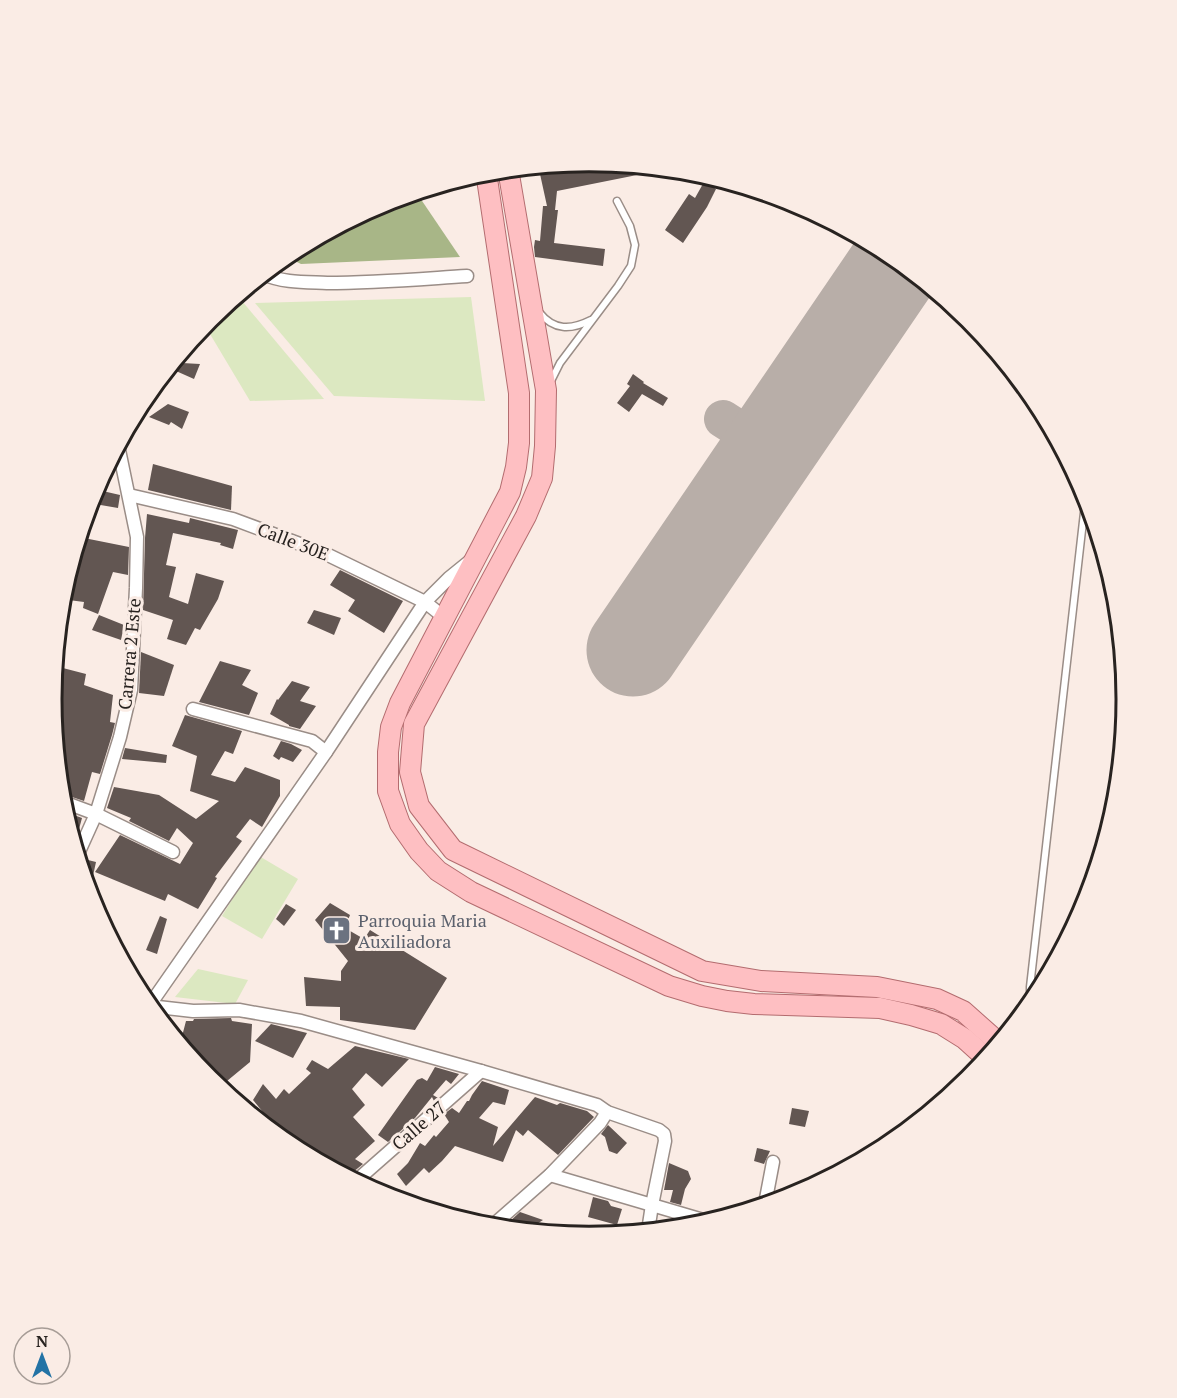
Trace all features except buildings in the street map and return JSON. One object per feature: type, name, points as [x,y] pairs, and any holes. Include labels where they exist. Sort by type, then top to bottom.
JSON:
[{"type":"main road","points":[[510,179],[546,390],[542,478],[526,516],[414,724],[410,772],[419,806],[453,850],[702,971],[761,981],[877,987],[937,999],[963,1011],[992,1037]]},
{"type":"main road","points":[[487,182],[519,393],[519,443],[516,467],[510,492],[397,711],[391,727],[388,752],[388,791],[400,824],[419,851],[438,871],[471,892],[669,986],[702,996],[754,1004],[880,1008],[941,1024],[965,1039],[979,1052]]},
{"type":"street","points":[[273,278],[303,282],[365,283],[467,276]]},
{"type":"street","name":"Carrera 2 Este","points":[[82,845],[96,814],[120,737],[130,690],[137,537],[121,457]]},
{"type":"street","name":"Calle 30E","points":[[129,495],[233,519],[324,553],[425,602],[445,618]]},
{"type":"street","points":[[154,998],[326,752],[425,602],[478,554]]},
{"type":"street","points":[[193,709],[312,741],[326,752]]},
{"type":"street","points":[[73,805],[96,814],[173,852]]},
{"type":"street","points":[[161,1007],[193,1011],[239,1010],[301,1021],[597,1105],[607,1112],[659,1130],[664,1134],[665,1141],[649,1222]]},
{"type":"street","name":"Calle 27","points":[[362,1175],[481,1071]]},
{"type":"street","points":[[501,1218],[550,1175],[600,1123],[607,1112]]},
{"type":"street","points":[[767,1195],[772,1162]]},
{"type":"street","points":[[550,1175],[690,1216]]},
{"type":"lane","points":[[546,390],[560,363],[631,266],[635,244],[630,226],[617,201]]},
{"type":"lane","points":[[531,302],[546,321],[555,326],[567,328],[592,320]]},
{"type":"lane","points":[[1030,987],[1083,518]]},
{"type":"green space","points":[[421,199],[460,257],[301,264],[296,261],[355,226]]},
{"type":"green space","points":[[471,297],[485,401],[334,396],[255,303]]},
{"type":"green space","points":[[243,302],[324,399],[250,401],[209,333]]},
{"type":"green space","points":[[259,856],[298,879],[262,939],[222,916]]},
{"type":"green space","points":[[198,969],[248,980],[235,1004],[175,997]]},
{"type":"taxiway","points":[[723,419],[770,449]]},
{"type":"runway","points":[[633,650],[892,269]]},
{"type":"place","name":"Parroquia Maria Auxiliadora","points":[[337,931]]}]
